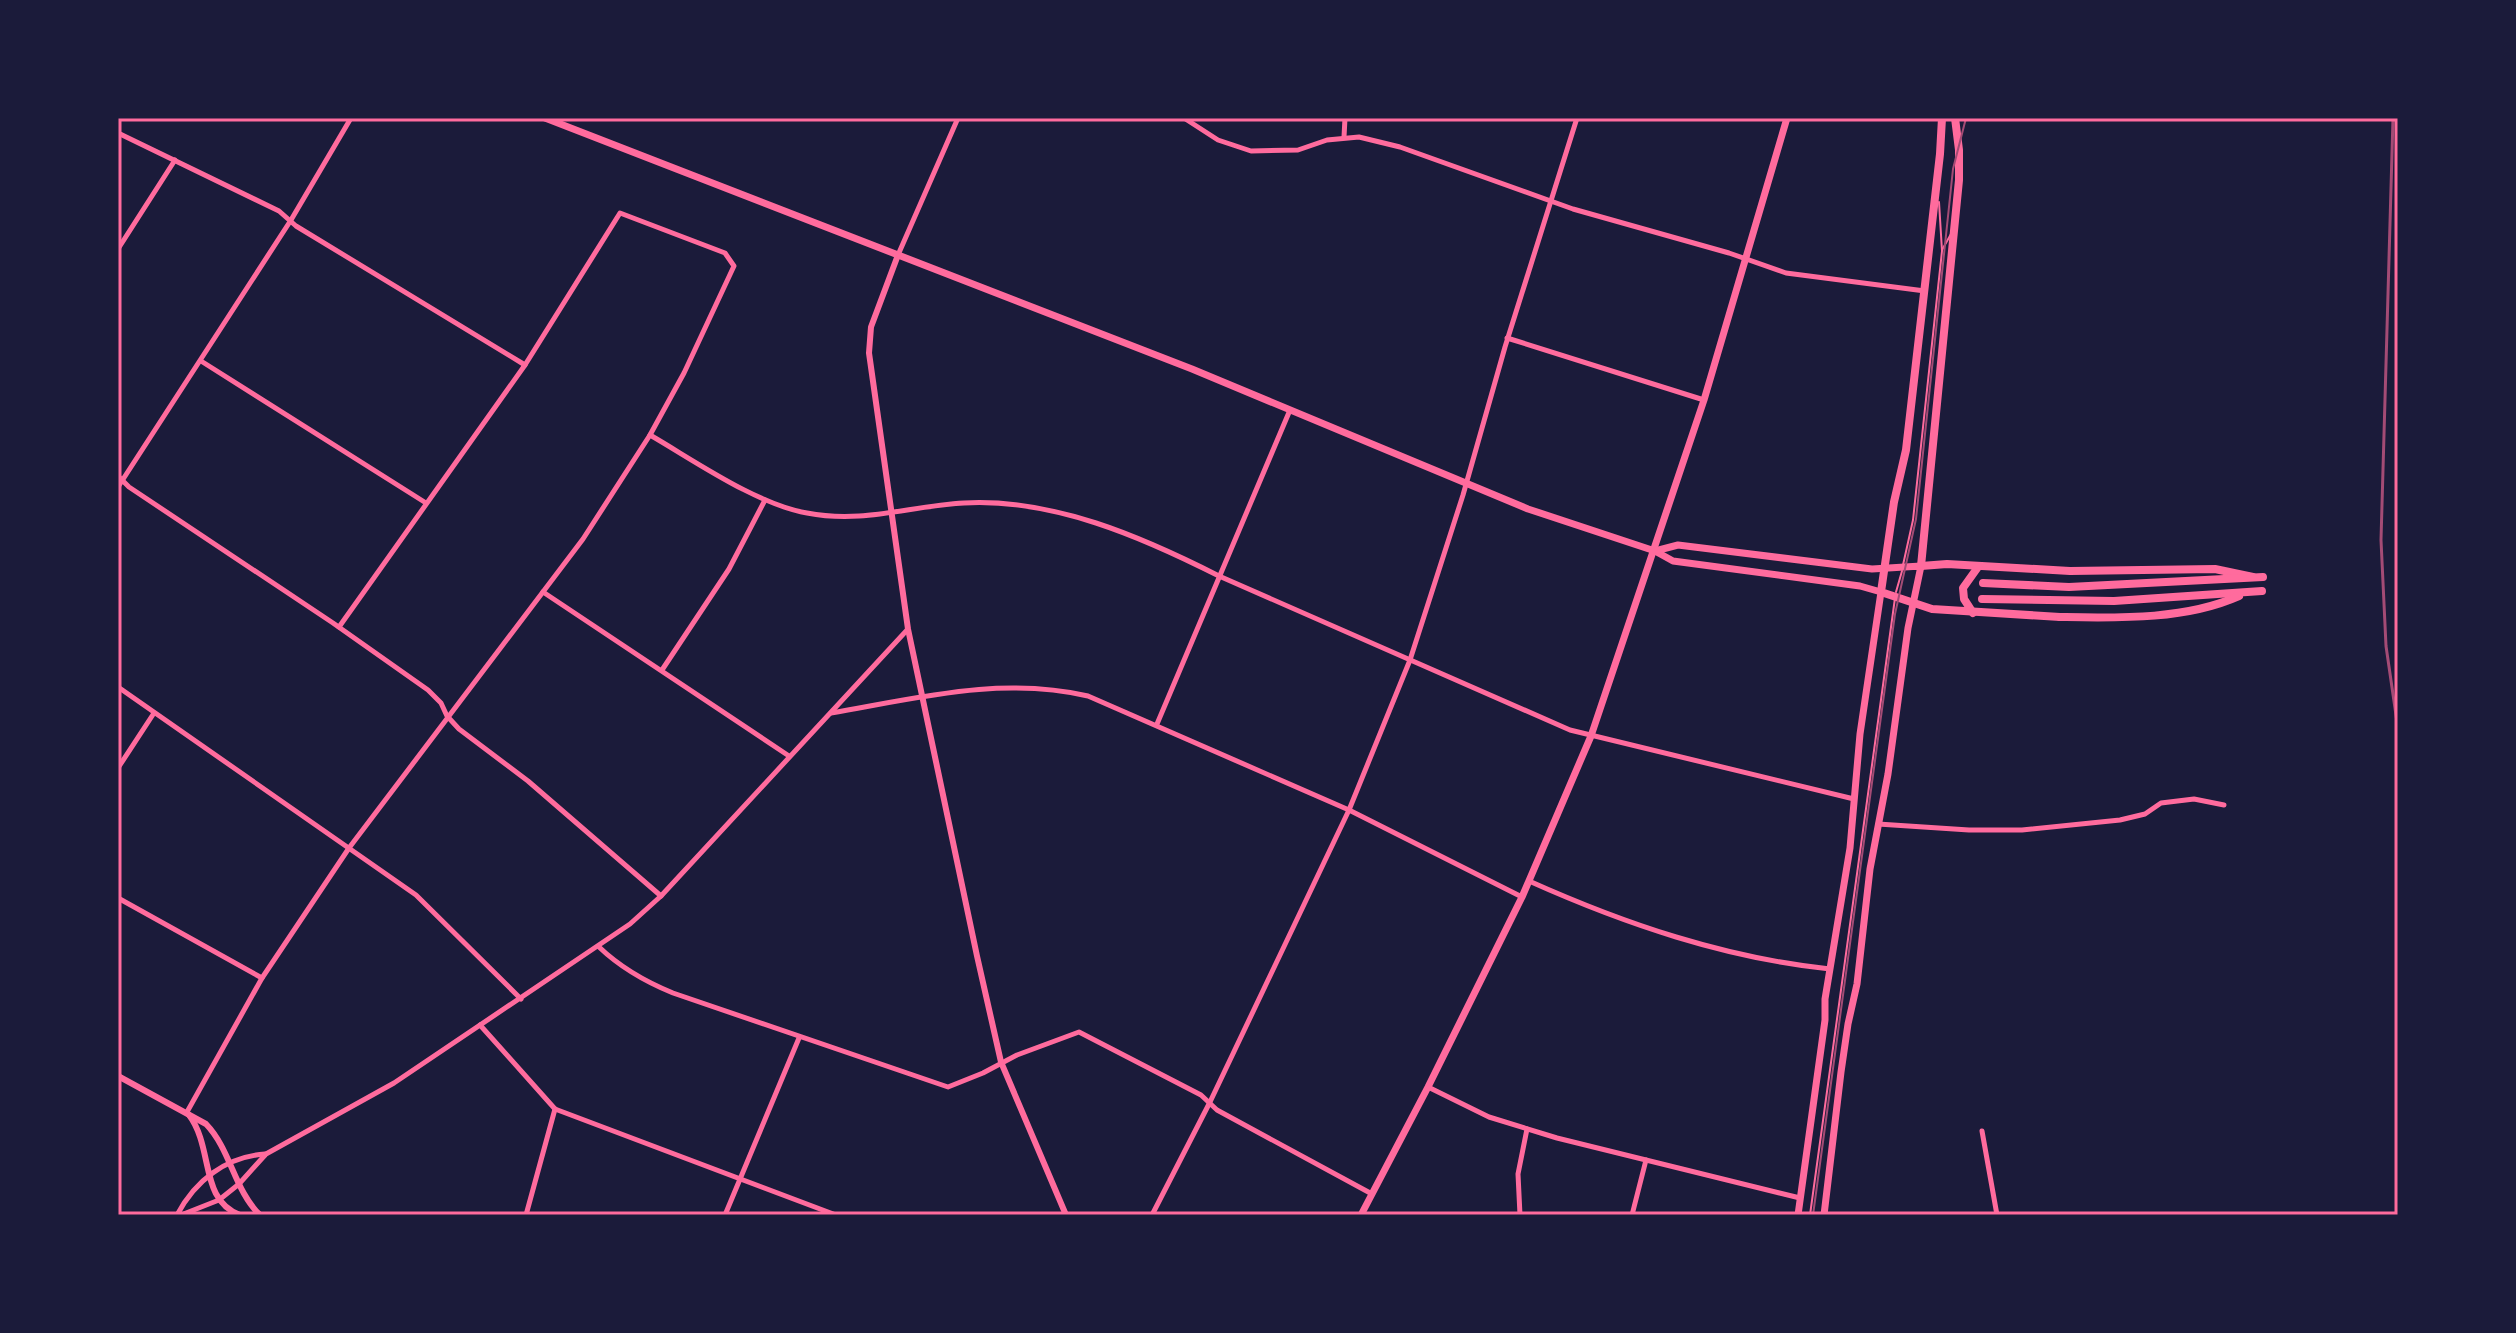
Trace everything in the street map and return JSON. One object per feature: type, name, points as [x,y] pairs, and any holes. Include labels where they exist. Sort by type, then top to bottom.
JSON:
[{"type":"main road","points":[[545,118],[1290,410],[1528,509],[1655,551],[1673,561],[1860,586],[1932,609],[1973,613],[2060,617],[2155,614],[2217,606],[2247,592]]},
{"type":"main road","points":[[1361,1215],[1522,897],[1591,736],[1704,400],[1787,118]]},
{"type":"main road","points":[[1798,1215],[1825,1020],[1826,991],[1832,970],[1856,799],[1860,734],[1892,515],[1906,450],[1942,118]]},
{"type":"main road","points":[[1824,1215],[1844,1050],[1856,995],[1865,905],[1921,566],[1955,231],[1960,161],[1955,118]]},
{"type":"main road","points":[[1655,551],[1678,545],[1886,569],[1921,566],[2125,572],[2215,569],[2258,577],[2069,587],[1983,583]]},
{"type":"main road","points":[[1973,613],[1964,599],[1963,588],[1966,579],[1978,567]]},
{"type":"main road","points":[[1982,599],[2114,601],[2262,591]]},
{"type":"street","points":[[118,487],[120,478],[201,361],[291,220],[351,118]]},
{"type":"street","points":[[958,118],[898,255],[871,327],[869,353],[908,629],[1001,1062],[1066,1215]]},
{"type":"street","points":[[1184,118],[1218,140],[1251,151],[1298,150],[1327,140],[1359,137],[1400,147],[1551,201],[1729,253],[1786,273],[1925,291]]},
{"type":"street","points":[[1344,137],[1345,118]]},
{"type":"street","points":[[1152,1215],[1210,1102],[1349,810],[1410,660],[1577,118]]},
{"type":"street","points":[[118,133],[279,211],[296,226],[525,365]]},
{"type":"street","points":[[118,249],[175,160]]},
{"type":"street","points":[[187,1112],[262,978],[349,848],[583,539],[650,435],[684,373],[734,266],[725,253],[620,213],[525,365],[339,627]]},
{"type":"street","points":[[1507,338],[1704,400]]},
{"type":"street","points":[[201,361],[426,503]]},
{"type":"street","points":[[1157,724],[1290,410]]},
{"type":"street","points":[[650,435],[765,500],[804,513],[842,519],[965,503],[995,503],[1088,521],[1146,541],[1570,730],[1856,799]]},
{"type":"street","points":[[120,478],[428,690],[459,729],[585,828],[661,896]]},
{"type":"street","points":[[661,670],[729,569],[765,500]]},
{"type":"street","points":[[543,592],[789,756]]},
{"type":"street","points":[[179,1215],[219,1200],[239,1184],[266,1154],[394,1083],[630,924],[661,896],[908,629]]},
{"type":"street","points":[[118,687],[416,895],[521,999]]},
{"type":"street","points":[[830,713],[996,687],[1053,688],[1088,696],[1349,810],[1522,897]]},
{"type":"street","points":[[118,768],[154,713]]},
{"type":"street","points":[[1878,824],[2022,830],[2120,820],[2145,814],[2161,803],[2194,799],[2224,805]]},
{"type":"street","points":[[1529,881],[1650,930],[1741,956],[1832,970]]},
{"type":"street","points":[[118,898],[262,978]]},
{"type":"street","points":[[599,947],[615,962],[653,985],[948,1087],[1001,1062],[1079,1032],[1201,1095],[1217,1110],[1373,1194]]},
{"type":"street","points":[[480,1025],[555,1109],[836,1215]]},
{"type":"street","points":[[725,1215],[799,1038]]},
{"type":"street","points":[[118,1076],[187,1112],[215,1134],[247,1201],[260,1215]]},
{"type":"street","points":[[1428,1087],[1489,1117],[1527,1129],[1717,1180],[1800,1198]]},
{"type":"street","points":[[526,1215],[555,1109]]},
{"type":"street","points":[[187,1112],[201,1132],[209,1175],[219,1200],[223,1206],[240,1215]]},
{"type":"street","points":[[1520,1215],[1518,1174],[1527,1129]]},
{"type":"street","points":[[1982,1131],[1997,1215]]},
{"type":"street","points":[[179,1215],[197,1183],[250,1155],[266,1154]]},
{"type":"street","points":[[1632,1215],[1646,1160]]},
{"type":"lane","points":[[1810,1215],[1895,597],[1913,520],[1942,251],[1937,184]]},
{"type":"lane","points":[[1942,251],[1955,231]]},
{"type":"tram line","points":[[1813,1215],[1895,614],[1916,519],[1953,169],[1966,118]]},
{"type":"railway","points":[[2393,118],[2381,540],[2386,646],[2398,729]]}]
